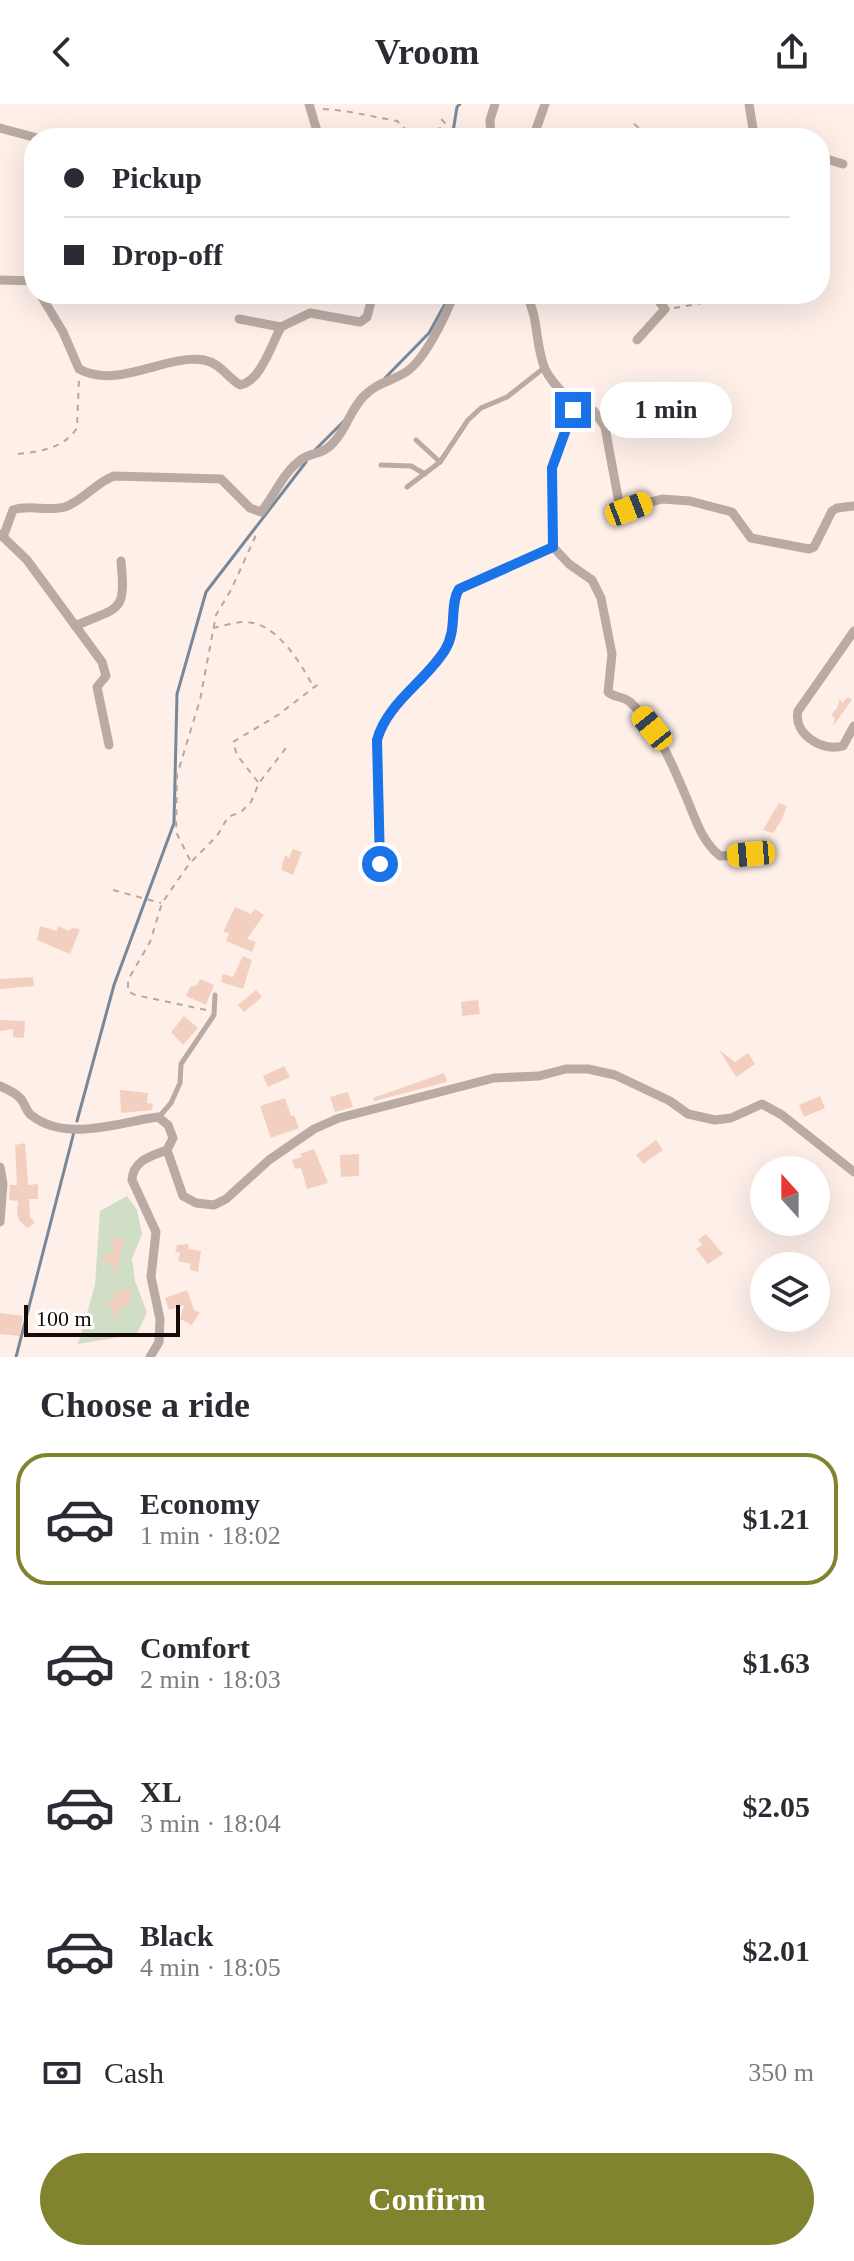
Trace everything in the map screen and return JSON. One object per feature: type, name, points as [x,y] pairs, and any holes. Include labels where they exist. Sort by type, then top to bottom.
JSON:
[{"type":"street","points":[[490,128],[495,104]]},
{"type":"street","points":[[537,128],[545,104]]},
{"type":"street","points":[[749,104],[753,128]]},
{"type":"street","points":[[309,106],[316,128]]},
{"type":"street","points":[[0,128],[24,134]]},
{"type":"street","points":[[830,160],[843,164]]},
{"type":"street","points":[[0,280],[24,282]]},
{"type":"street","points":[[46,304],[63,332],[79,369],[116,376],[161,364],[203,360],[219,366],[235,382],[246,384],[254,379],[281,327]]},
{"type":"street","points":[[239,319],[281,327],[310,313],[360,322],[367,317],[370,304]]},
{"type":"street","points":[[109,745],[97,697],[97,687],[106,676],[105,669],[88,640],[27,560],[2,535],[13,510],[20,507],[61,508],[81,500],[114,476],[221,479],[250,508],[261,512],[275,488],[304,457],[320,454],[334,443],[354,406],[375,385],[405,372],[415,364],[450,304]]},
{"type":"street","points":[[532,304],[544,367],[551,379],[574,404],[594,411],[605,427],[619,503],[624,509],[662,499],[690,501],[732,512],[751,538],[809,549],[814,547],[832,511],[854,506]]},
{"type":"street","points":[[637,340],[665,309],[661,304]]},
{"type":"street","points":[[574,404],[552,468],[553,547],[569,564],[592,580],[601,598],[612,654],[608,692],[627,699],[652,728],[675,771],[696,824],[713,850],[720,856],[751,854]]},
{"type":"street","points":[[380,864],[377,740],[381,724],[446,649],[454,629],[459,589],[553,547]]},
{"type":"street","points":[[75,626],[116,608],[122,601],[121,561]]},
{"type":"street","points":[[854,631],[796,718],[801,731],[821,746],[833,748],[843,746],[854,726]]},
{"type":"street","points":[[167,1150],[183,1196],[196,1203],[214,1205],[226,1199],[269,1160],[314,1129],[339,1118],[494,1078],[588,1069],[615,1075],[670,1101],[688,1114],[715,1120],[731,1118],[762,1104],[782,1115],[854,1172]]},
{"type":"street","points":[[0,1086],[20,1099],[29,1113],[62,1128],[103,1128],[158,1117],[168,1125],[173,1138],[167,1150],[139,1162],[132,1180],[156,1232],[151,1277],[160,1319],[159,1342],[150,1357]]},
{"type":"street","points":[[0,1167],[3,1184],[0,1222]]},
{"type":"lane","points":[[407,487],[440,462],[468,420],[481,408],[507,397],[544,367]]},
{"type":"lane","points":[[416,440],[440,462]]},
{"type":"lane","points":[[381,465],[411,466],[425,474]]},
{"type":"lane","points":[[158,1117],[171,1103],[180,1083],[181,1064],[214,1015],[215,995]]},
{"type":"path","points":[[309,106],[397,121],[404,128]]},
{"type":"path","points":[[441,119],[445,123],[441,128]]},
{"type":"path","points":[[634,124],[639,128]]},
{"type":"path","points":[[665,309],[696,304]]},
{"type":"path","points":[[18,454],[41,451],[64,443],[74,433],[77,428],[79,369]]},
{"type":"path","points":[[191,862],[176,832],[177,775],[200,700],[216,615],[256,535]]},
{"type":"path","points":[[212,628],[243,622],[256,623],[289,649],[314,687]]},
{"type":"path","points":[[259,783],[237,755],[233,742],[278,715],[321,682]]},
{"type":"path","points":[[214,1015],[202,1009],[135,995],[128,991],[128,980],[150,942],[162,903],[191,862],[217,836],[228,817],[241,812],[251,802],[259,783],[289,744]]},
{"type":"path","points":[[113,890],[162,903]]},
{"type":"green space","points":[[127,1196],[137,1210],[142,1234],[132,1259],[135,1281],[147,1312],[137,1334],[78,1344],[95,1285],[100,1211]]},
{"type":"building","points":[[848,697],[852,700],[833,726],[835,718],[831,715],[840,699],[842,703]]},
{"type":"building","points":[[779,803],[787,806],[781,821],[773,833],[763,830]]},
{"type":"building","points":[[293,849],[302,852],[293,875],[281,870],[285,855],[289,858]]},
{"type":"building","points":[[235,907],[251,914],[255,909],[264,915],[247,939],[256,942],[252,952],[226,941],[229,933],[223,932]]},
{"type":"building","points":[[40,926],[57,931],[58,926],[69,931],[72,928],[80,929],[70,954],[37,940]]},
{"type":"building","points":[[243,956],[252,960],[243,989],[221,982],[223,974],[233,977]]},
{"type":"building","points":[[33,977],[34,986],[0,989],[0,979]]},
{"type":"building","points":[[200,979],[214,985],[206,1005],[186,996],[190,987],[197,985]]},
{"type":"building","points":[[256,990],[262,997],[244,1012],[238,1005]]},
{"type":"building","points":[[478,1000],[480,1014],[462,1016],[461,1002]]},
{"type":"building","points":[[184,1016],[198,1028],[183,1045],[171,1032]]},
{"type":"building","points":[[0,1020],[25,1021],[24,1038],[13,1037],[13,1029],[0,1031]]},
{"type":"building","points":[[719,1050],[735,1062],[748,1053],[755,1064],[736,1077]]},
{"type":"building","points":[[284,1066],[290,1077],[268,1087],[263,1076]]},
{"type":"building","points":[[444,1073],[447,1082],[374,1101],[373,1098]]},
{"type":"building","points":[[120,1090],[148,1093],[147,1103],[153,1104],[152,1110],[121,1113]]},
{"type":"building","points":[[348,1092],[353,1107],[335,1112],[330,1097]]},
{"type":"building","points":[[820,1096],[825,1108],[804,1117],[799,1105]]},
{"type":"building","points":[[285,1098],[299,1128],[271,1138],[260,1106]]},
{"type":"building","points":[[656,1140],[663,1150],[643,1164],[636,1155]]},
{"type":"building","points":[[25,1143],[28,1185],[38,1184],[38,1199],[29,1199],[30,1217],[35,1223],[27,1228],[19,1220],[18,1201],[9,1200],[10,1185],[17,1185],[15,1145]]},
{"type":"building","points":[[314,1149],[328,1183],[307,1189],[301,1168],[295,1169],[292,1160]]},
{"type":"building","points":[[359,1154],[359,1176],[341,1177],[340,1155]]},
{"type":"building","points":[[706,1234],[723,1254],[708,1264],[696,1249],[702,1245],[698,1240]]},
{"type":"building","points":[[112,1239],[123,1239],[117,1273],[114,1273],[113,1263],[103,1263],[104,1254],[113,1254]]},
{"type":"building","points":[[189,1244],[188,1249],[201,1251],[198,1272],[190,1270],[191,1264],[178,1261],[180,1253],[175,1252],[177,1245]]},
{"type":"building","points":[[131,1289],[129,1304],[120,1306],[119,1321],[110,1307],[102,1307],[115,1299],[114,1292]]},
{"type":"building","points":[[187,1290],[194,1310],[200,1312],[192,1325],[180,1319],[184,1305],[169,1310],[165,1298]]},
{"type":"building","points":[[0,1313],[23,1316],[20,1336],[0,1334]]},
{"type":"waterway","points":[[454,128],[460,104]]},
{"type":"waterway","points":[[385,378],[429,333],[445,304]]},
{"type":"waterway","points":[[315,450],[344,421]]},
{"type":"waterway","points":[[77,1121],[114,985],[174,823],[177,694],[206,592],[306,462]]},
{"type":"waterway","points":[[16,1357],[74,1132]]},
{"type":"route","points":[[380,864],[377,740],[381,724],[446,649],[454,629],[459,589],[553,547],[552,468],[573,410]]}]
